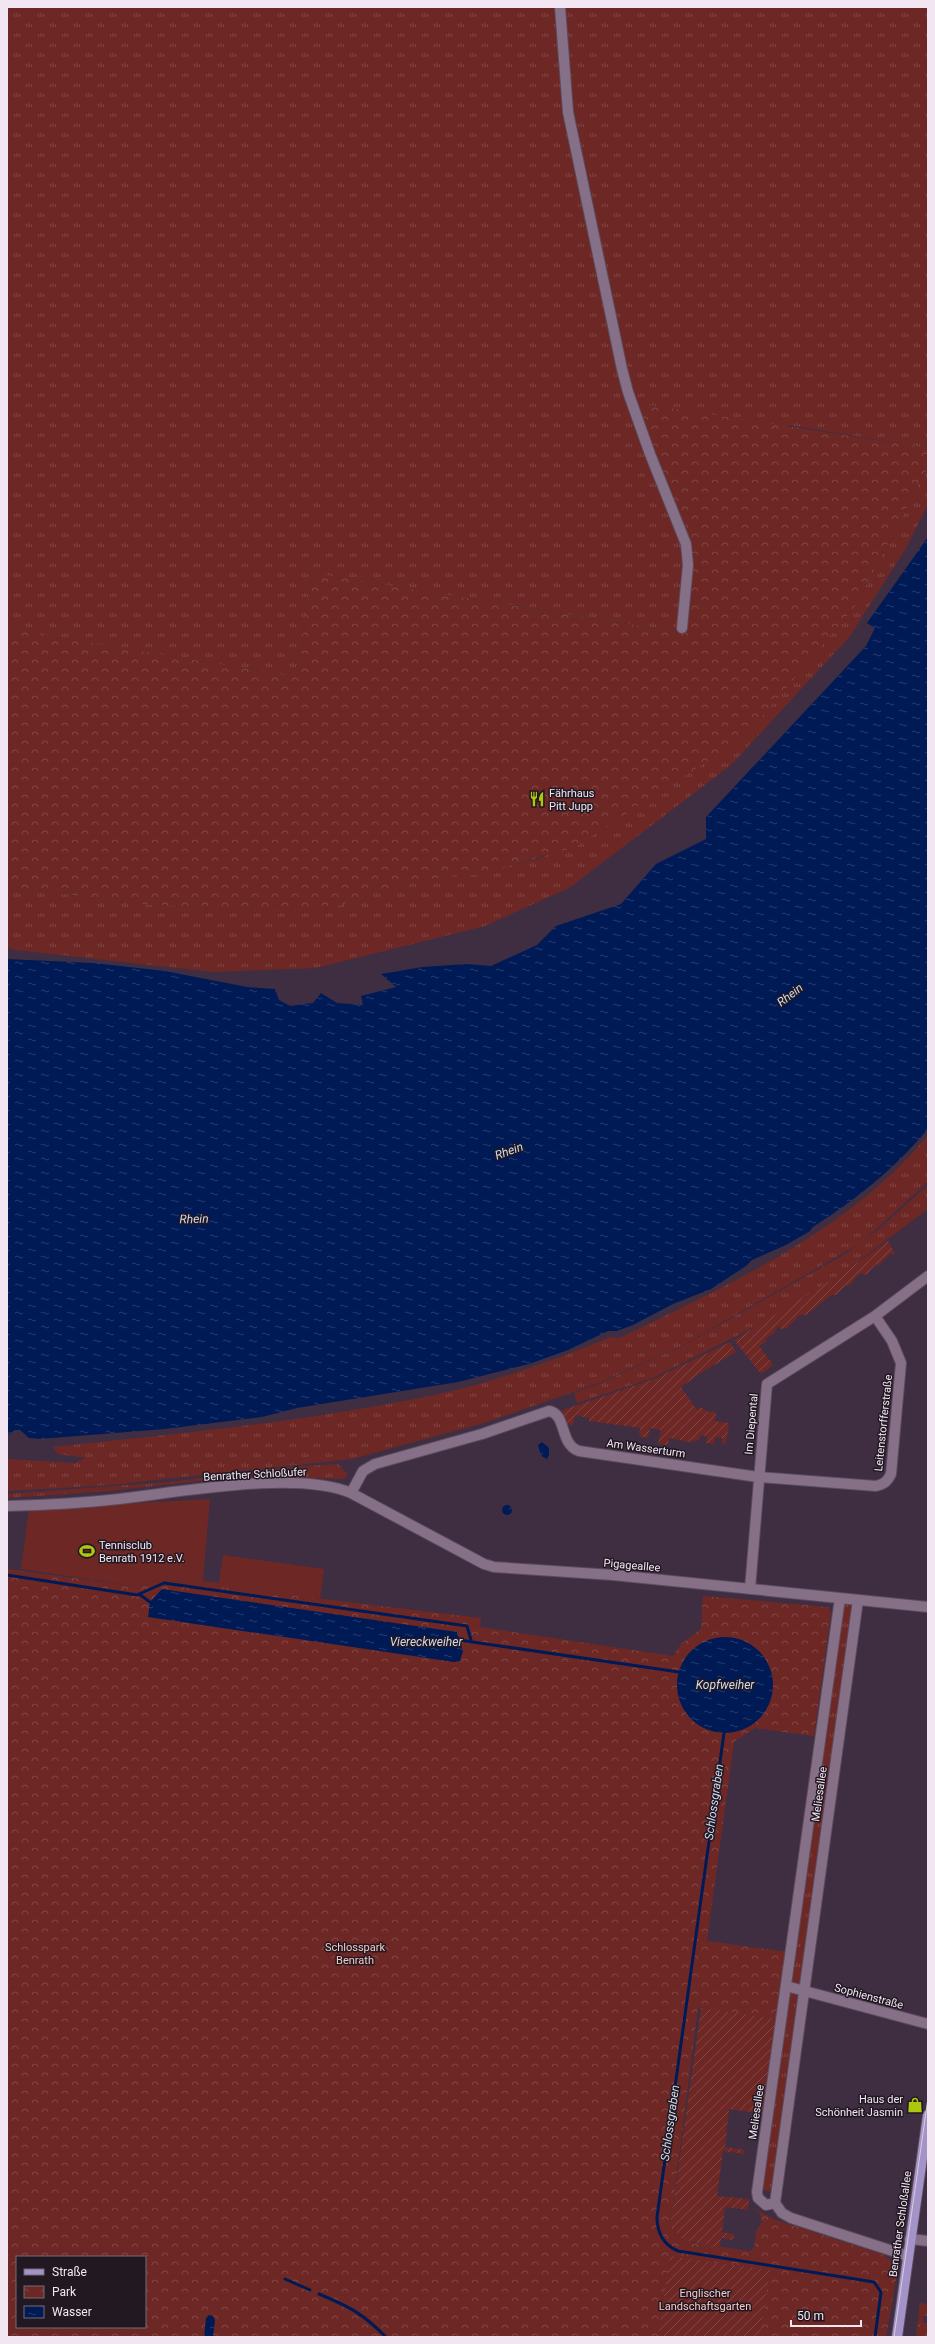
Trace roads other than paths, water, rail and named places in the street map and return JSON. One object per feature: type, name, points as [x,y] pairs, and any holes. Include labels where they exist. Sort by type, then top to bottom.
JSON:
[{"type":"main road","name":"Benrather Schloßallee","points":[[896,2337],[928,2115]]},
{"type":"street","points":[[560,7],[568,112],[622,369],[628,392],[650,454],[686,544],[688,566],[682,628]]},
{"type":"street","name":"Im Diepental","points":[[750,1589],[758,1477],[767,1384],[875,1316],[928,1276]]},
{"type":"street","name":"Leitenstorfferstraße","points":[[758,1477],[876,1486],[887,1482],[890,1474],[901,1363],[892,1341],[875,1316]]},
{"type":"street","name":"Am Wasserturm","points":[[351,1492],[363,1471],[375,1464],[482,1434],[544,1412],[554,1412],[559,1418],[568,1443],[572,1448],[758,1477]]},
{"type":"street","name":"Benrather Schloßufer","points":[[7,1506],[110,1500],[277,1483],[318,1483],[334,1486],[351,1492]]},
{"type":"street","name":"Pigageallee","points":[[351,1492],[484,1564],[494,1567],[750,1589],[928,1607]]},
{"type":"street","name":"Meliesallee","points":[[775,2203],[766,2205],[758,2198],[757,2192],[840,1598]]},
{"type":"street","name":"Meliesallee","points":[[858,1600],[775,2203],[782,2213],[791,2218],[908,2256]]},
{"type":"street","points":[[786,1986],[803,1992]]},
{"type":"street","name":"Sophienstraße","points":[[803,1992],[928,2024]]},
{"type":"street","points":[[910,2239],[928,2241]]},
{"type":"water","name":"Rhein","points":[[928,537],[928,1129],[902,1158],[860,1194],[813,1227],[810,1231],[786,1245],[752,1260],[746,1266],[711,1289],[673,1304],[633,1325],[617,1331],[608,1331],[568,1350],[529,1364],[458,1382],[297,1408],[262,1417],[165,1429],[40,1439],[29,1438],[20,1430],[15,1430],[7,1435],[7,959],[93,963],[165,971],[247,987],[275,989],[279,1000],[290,1006],[313,1003],[321,993],[337,1003],[363,1005],[361,996],[396,987],[381,974],[422,967],[467,964],[491,966],[537,945],[556,926],[621,904],[656,864],[706,839],[706,817],[866,646],[875,628],[867,623]]},
{"type":"water","points":[[542,1442],[549,1448],[549,1455],[547,1459],[541,1455],[540,1452],[538,1445]]},
{"type":"water","points":[[505,1505],[509,1505],[511,1506],[511,1514],[505,1515],[502,1512],[502,1508]]},
{"type":"water","name":"Viereckweiher","points":[[162,1589],[457,1632],[463,1651],[460,1661],[454,1662],[148,1617],[150,1602]]},
{"type":"water","name":"Kopfweiher","points":[[725,1637],[743,1641],[752,1645],[759,1651],[765,1658],[769,1667],[773,1685],[769,1703],[765,1712],[759,1719],[752,1725],[743,1729],[725,1733],[707,1729],[698,1725],[691,1719],[685,1712],[681,1703],[677,1685],[681,1667],[685,1658],[691,1651],[698,1645],[707,1641]]},
{"type":"water","points":[[209,2315],[213,2316],[215,2320],[213,2337],[204,2337],[206,2318]]},
{"type":"waterway","points":[[7,1575],[137,1595],[164,1583],[467,1626],[471,1640]]},
{"type":"waterway","points":[[139,1594],[150,1602]]},
{"type":"waterway","points":[[459,1640],[679,1672]]},
{"type":"waterway","name":"Schlossgraben","points":[[724,1733],[657,2217],[658,2228],[665,2242],[678,2251],[874,2282],[881,2292],[875,2337]]},
{"type":"waterway","points":[[285,2279],[310,2290]]},
{"type":"waterway","points":[[319,2294],[355,2311],[370,2322],[386,2337]]},
{"type":"tram line","points":[[894,2337],[928,2098]]},
{"type":"place","name":"Fährhaus Pitt Jupp","points":[[537,799]]},
{"type":"place","name":"Tennisclub Benrath 1912 e.V.","points":[[87,1551]]},
{"type":"place","name":"Haus der Schönheit Jasmin","points":[[915,2105]]},
{"type":"park label","name":"Schlosspark Benrath","points":[[355,1953]]},
{"type":"park label","name":"Englischer Landschaftsgarten","points":[[705,2299]]}]
